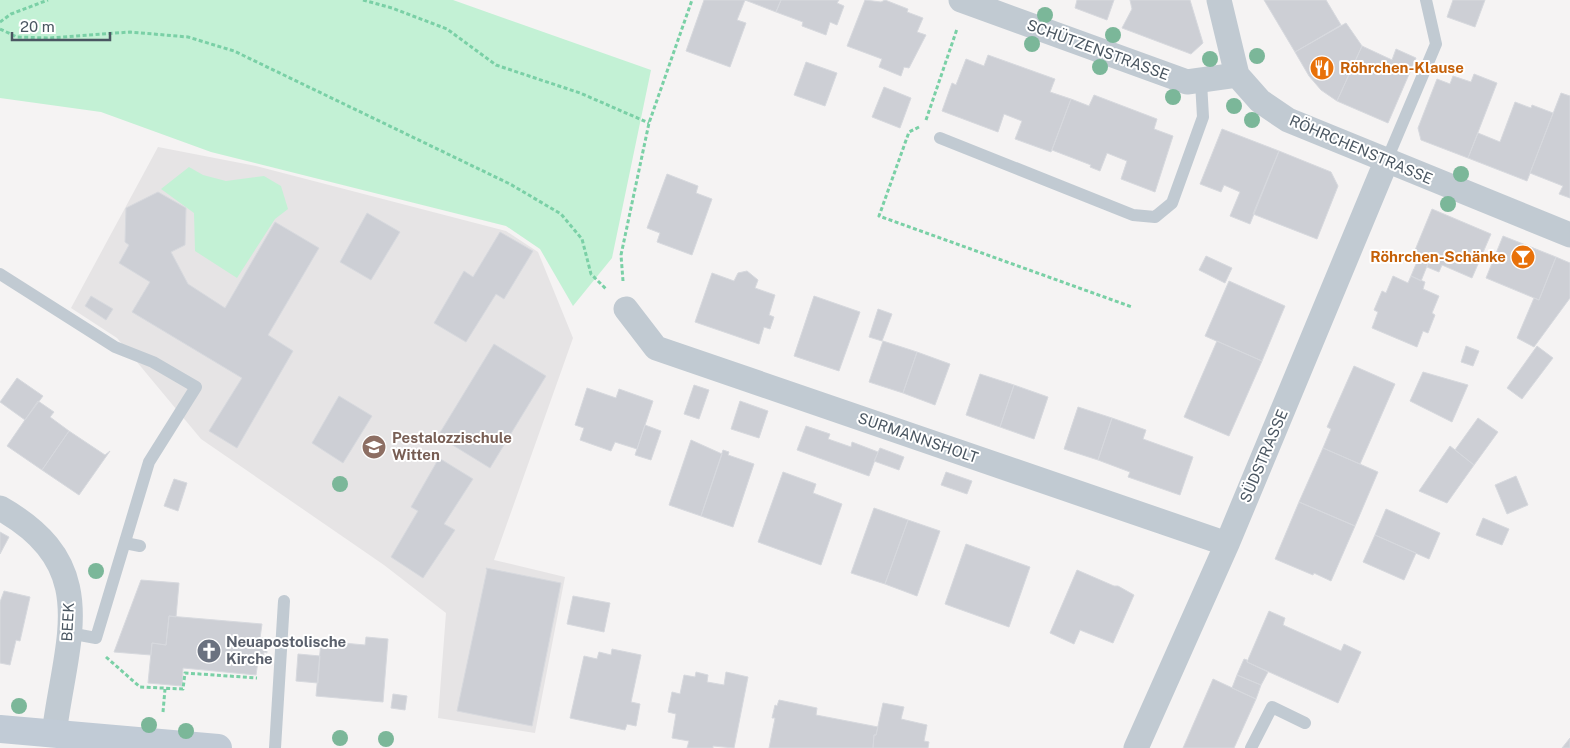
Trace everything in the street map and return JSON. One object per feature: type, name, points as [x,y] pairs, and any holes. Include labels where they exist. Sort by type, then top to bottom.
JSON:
[{"type":"main road","points":[[0,729],[218,748]]},
{"type":"street","name":"RÖHRCHENSTRASSE","points":[[1219,0],[1237,75],[1260,101],[1288,120],[1386,162],[1570,235]]},
{"type":"street","name":"SCHÜTZENSTRASSE","points":[[963,1],[1187,82],[1201,82],[1237,75]]},
{"type":"street","name":"SÜDSTRASSE","points":[[1136,748],[1227,544],[1386,162]]},
{"type":"street","name":"SURMANNSHOLT","points":[[626,309],[656,348],[1227,544]]},
{"type":"street","name":"BEEK","points":[[0,508],[25,522],[45,541],[53,552],[68,586],[72,603],[54,734]]},
{"type":"lane","points":[[1386,162],[1436,44],[1426,0]]},
{"type":"lane","points":[[940,138],[1133,214],[1155,217],[1172,203],[1203,117],[1201,82]]},
{"type":"lane","points":[[0,274],[116,347],[153,362],[196,387],[150,462],[96,638],[69,633]]},
{"type":"lane","points":[[125,542],[140,546]]},
{"type":"lane","points":[[275,748],[284,601]]},
{"type":"lane","points":[[1251,748],[1272,707],[1305,723]]},
{"type":"path","points":[[0,22],[11,14],[48,0]]},
{"type":"path","points":[[363,0],[392,8],[447,29],[496,65],[580,93],[649,123]]},
{"type":"path","points":[[626,309],[621,255],[649,123],[692,0]]},
{"type":"path","points":[[963,1],[924,124],[909,132],[879,216],[1132,307]]},
{"type":"path","points":[[0,29],[17,37],[48,38],[130,32],[188,36],[234,51],[510,184],[561,214],[582,239],[591,274],[626,309]]},
{"type":"path","points":[[109,648],[106,657],[140,687],[183,689],[185,673],[259,679]]},
{"type":"path","points":[[163,709],[165,688]]},
{"type":"shaded area","name":"Pestalozzischule Witten","points":[[158,147],[256,166],[506,231],[538,252],[573,338],[494,560],[565,577],[535,733],[438,718],[446,613],[384,565],[201,439],[117,338],[71,308]]},
{"type":"green space","points":[[0,0],[453,0],[651,70],[612,258],[573,306],[540,249],[506,226],[211,152],[101,112],[0,98]]},
{"type":"green space","points":[[189,167],[203,175],[226,181],[264,176],[281,186],[288,209],[275,219],[237,278],[195,251],[194,213],[161,189]]},
{"type":"building","points":[[704,0],[745,0],[737,20],[746,23],[730,67],[686,51]]},
{"type":"building","points":[[745,0],[781,0],[776,12]]},
{"type":"building","points":[[781,0],[839,0],[837,3],[844,6],[837,25],[830,22],[826,35],[802,26],[803,22],[776,12]]},
{"type":"building","points":[[865,0],[881,2],[885,0],[908,9],[907,12],[923,18],[917,32],[926,35],[909,68],[904,67],[901,76],[879,67],[882,59],[847,46]]},
{"type":"building","points":[[1077,0],[1114,0],[1107,20],[1075,8]]},
{"type":"building","points":[[1130,0],[1190,0],[1203,43],[1191,54],[1122,28],[1132,9]]},
{"type":"building","points":[[1264,0],[1326,0],[1341,25],[1295,52]]},
{"type":"building","points":[[1453,0],[1485,0],[1475,27],[1447,17]]},
{"type":"building","points":[[1346,23],[1362,46],[1337,101],[1321,90],[1309,76],[1295,52]]},
{"type":"building","points":[[1362,46],[1392,60],[1396,49],[1416,58],[1388,123],[1337,101]]},
{"type":"building","points":[[988,55],[1055,79],[1050,92],[1071,99],[1051,152],[1015,139],[1022,121],[1004,114],[998,132],[942,111],[952,83],[956,85],[966,59],[984,66]]},
{"type":"building","points":[[806,62],[837,73],[825,106],[794,95]]},
{"type":"building","points":[[1474,74],[1497,83],[1468,158],[1421,140],[1418,128],[1437,79],[1450,84],[1453,76],[1471,82]]},
{"type":"building","points":[[884,87],[911,98],[900,128],[872,117]]},
{"type":"building","points":[[1561,93],[1570,96],[1570,198],[1559,194],[1563,186],[1530,173]]},
{"type":"building","points":[[1094,95],[1157,119],[1154,129],[1173,136],[1155,192],[1121,179],[1127,161],[1107,153],[1100,171],[1090,167],[1091,165],[1052,150],[1071,99],[1089,106]]},
{"type":"building","points":[[1515,102],[1531,108],[1532,105],[1553,113],[1527,181],[1468,158],[1478,133],[1500,142]]},
{"type":"building","points":[[1222,129],[1279,151],[1250,224],[1230,216],[1240,192],[1224,185],[1221,192],[1200,184]]},
{"type":"building","points":[[1279,151],[1331,172],[1338,186],[1317,239],[1253,214]]},
{"type":"building","points":[[667,174],[698,186],[696,193],[712,199],[692,255],[657,242],[660,233],[647,228]]},
{"type":"building","points":[[158,192],[186,208],[185,245],[171,252],[188,284],[225,308],[275,222],[319,248],[268,335],[293,351],[237,448],[209,431],[242,378],[132,312],[150,282],[119,263],[129,245],[125,242],[126,208]]},
{"type":"building","points":[[1432,209],[1491,234],[1472,278],[1442,265],[1439,272],[1427,267],[1429,261],[1413,255]]},
{"type":"building","points":[[367,213],[400,232],[371,280],[340,262]]},
{"type":"building","points":[[500,232],[533,251],[504,299],[496,294],[466,342],[434,323],[464,271],[473,277]]},
{"type":"building","points":[[1503,236],[1556,257],[1539,300],[1486,278]]},
{"type":"building","points":[[1206,256],[1232,268],[1225,283],[1199,270]]},
{"type":"building","points":[[1419,257],[1429,261],[1421,281],[1411,276]]},
{"type":"building","points":[[1556,257],[1570,263],[1570,298],[1534,347],[1517,338],[1534,298],[1539,300]]},
{"type":"building","points":[[747,271],[758,280],[755,288],[775,295],[769,315],[774,317],[770,329],[764,327],[759,344],[695,322],[712,273],[734,281],[738,273]]},
{"type":"building","points":[[1393,276],[1408,283],[1411,276],[1425,282],[1423,289],[1439,296],[1432,313],[1435,315],[1428,333],[1423,331],[1417,347],[1372,328],[1378,312],[1374,310],[1382,291],[1386,293]]},
{"type":"building","points":[[1229,281],[1285,306],[1262,361],[1205,336]]},
{"type":"building","points":[[91,296],[113,309],[106,320],[85,306]]},
{"type":"building","points":[[814,296],[860,312],[839,371],[794,356]]},
{"type":"building","points":[[878,309],[892,314],[882,341],[869,337]]},
{"type":"building","points":[[883,341],[917,352],[903,393],[869,382]]},
{"type":"building","points":[[1217,341],[1262,361],[1229,436],[1184,417]]},
{"type":"building","points":[[494,344],[546,376],[490,468],[438,436]]},
{"type":"building","points":[[1466,346],[1479,351],[1473,366],[1461,362]]},
{"type":"building","points":[[1537,346],[1553,358],[1522,399],[1507,388]]},
{"type":"building","points":[[917,352],[950,364],[935,405],[903,393]]},
{"type":"building","points":[[1354,366],[1395,384],[1360,464],[1323,448],[1331,429],[1327,427]]},
{"type":"building","points":[[1423,372],[1468,385],[1452,422],[1410,401]]},
{"type":"building","points":[[980,374],[1014,385],[1000,427],[966,415]]},
{"type":"building","points":[[17,378],[43,396],[25,420],[0,402]]},
{"type":"building","points":[[694,385],[709,390],[699,419],[684,414]]},
{"type":"building","points":[[1014,385],[1048,397],[1034,439],[1000,427]]},
{"type":"building","points":[[587,388],[616,398],[619,389],[653,401],[637,449],[615,442],[611,451],[580,440],[584,428],[575,425]]},
{"type":"building","points":[[339,396],[372,416],[343,463],[312,443]]},
{"type":"building","points":[[38,401],[54,412],[50,417],[69,431],[42,470],[7,446]]},
{"type":"building","points":[[740,401],[768,411],[759,438],[731,429]]},
{"type":"building","points":[[1078,407],[1112,418],[1098,460],[1064,449]]},
{"type":"building","points":[[1112,418],[1146,430],[1143,439],[1193,457],[1180,495],[1128,477],[1130,472],[1098,460]]},
{"type":"building","points":[[1478,418],[1498,432],[1474,465],[1455,450]]},
{"type":"building","points":[[645,425],[661,431],[651,460],[635,455]]},
{"type":"building","points":[[806,426],[830,434],[828,439],[851,447],[852,442],[878,452],[869,476],[797,450]]},
{"type":"building","points":[[69,431],[105,455],[110,451],[79,495],[42,470]]},
{"type":"building","points":[[691,440],[722,454],[701,516],[669,505]]},
{"type":"building","points":[[1450,446],[1474,465],[1447,503],[1419,491]]},
{"type":"building","points":[[880,448],[904,457],[899,470],[874,461]]},
{"type":"building","points":[[1323,448],[1378,472],[1355,526],[1299,502]]},
{"type":"building","points":[[723,450],[729,452],[728,455],[754,464],[733,527],[701,516]]},
{"type":"building","points":[[439,458],[473,479],[444,524],[455,530],[423,578],[391,557],[418,511],[411,507]]},
{"type":"building","points":[[783,472],[816,484],[813,493],[842,504],[821,565],[758,542]]},
{"type":"building","points":[[946,472],[972,481],[967,494],[941,485]]},
{"type":"building","points":[[1516,476],[1528,505],[1507,514],[1495,485]]},
{"type":"building","points":[[174,479],[187,483],[178,511],[164,506]]},
{"type":"building","points":[[1299,502],[1355,526],[1331,581],[1275,559]]},
{"type":"building","points":[[874,508],[908,520],[885,584],[851,573]]},
{"type":"building","points":[[1386,509],[1440,533],[1429,559],[1375,535]]},
{"type":"building","points":[[1483,518],[1509,529],[1502,545],[1476,535]]},
{"type":"building","points":[[908,520],[940,531],[917,596],[885,584]]},
{"type":"building","points":[[0,532],[9,537],[0,554]]},
{"type":"building","points":[[1375,535],[1416,553],[1404,580],[1363,562]]},
{"type":"building","points":[[966,544],[1030,567],[1009,627],[945,604]]},
{"type":"building","points":[[486,568],[561,583],[532,726],[457,711]]},
{"type":"building","points":[[1077,570],[1118,586],[1134,595],[1113,643],[1080,630],[1074,644],[1050,633]]},
{"type":"building","points":[[141,580],[179,583],[176,617],[169,616],[166,645],[152,643],[151,655],[114,652]]},
{"type":"building","points":[[4,591],[30,597],[20,641],[16,640],[10,665],[0,663],[0,602]]},
{"type":"building","points":[[573,596],[610,603],[604,632],[567,624]]},
{"type":"building","points":[[1269,611],[1285,618],[1283,625],[1341,651],[1344,644],[1361,652],[1338,703],[1247,662]]},
{"type":"building","name":"Neuapostolische Kirche","points":[[169,616],[262,624],[260,638],[265,638],[264,648],[267,649],[267,653],[264,652],[263,662],[258,661],[256,675],[183,668],[182,686],[148,683],[152,643],[166,645]]},
{"type":"building","points":[[366,637],[388,639],[383,702],[316,696],[321,641],[365,645]]},
{"type":"building","points":[[612,649],[641,655],[631,702],[640,704],[636,726],[627,724],[625,730],[570,718],[584,656],[597,659],[599,652],[611,655]]},
{"type":"building","points":[[298,654],[320,656],[318,683],[296,681]]},
{"type":"building","points":[[1244,659],[1268,672],[1261,685],[1237,675]]},
{"type":"building","points":[[696,672],[708,675],[707,682],[724,685],[726,672],[748,677],[734,748],[713,746],[713,748],[687,748],[689,741],[672,738],[676,714],[668,712],[672,692],[680,694],[684,675],[695,677]]},
{"type":"building","points":[[1237,675],[1261,685],[1256,699],[1232,688]]},
{"type":"building","points":[[1213,679],[1256,699],[1234,748],[1183,748]]},
{"type":"building","points":[[393,694],[407,696],[405,710],[391,708]]},
{"type":"building","points":[[779,700],[817,708],[816,715],[878,727],[876,735],[874,735],[873,748],[769,748],[775,718],[772,718],[775,705],[777,706]]},
{"type":"building","points":[[883,703],[904,707],[901,719],[927,725],[924,741],[929,742],[928,748],[873,748],[874,735],[876,735]]},
{"type":"building","points":[[1570,738],[1570,748],[1562,748]]},
{"type":"place","name":"Röhrchen-Klause","points":[[1322,68]]},
{"type":"place","name":"Röhrchen-Schänke","points":[[1523,257]]},
{"type":"place","name":"Pestalozzischule Witten","points":[[374,447]]},
{"type":"place","name":"Neuapostolische Kirche","points":[[209,651]]}]
